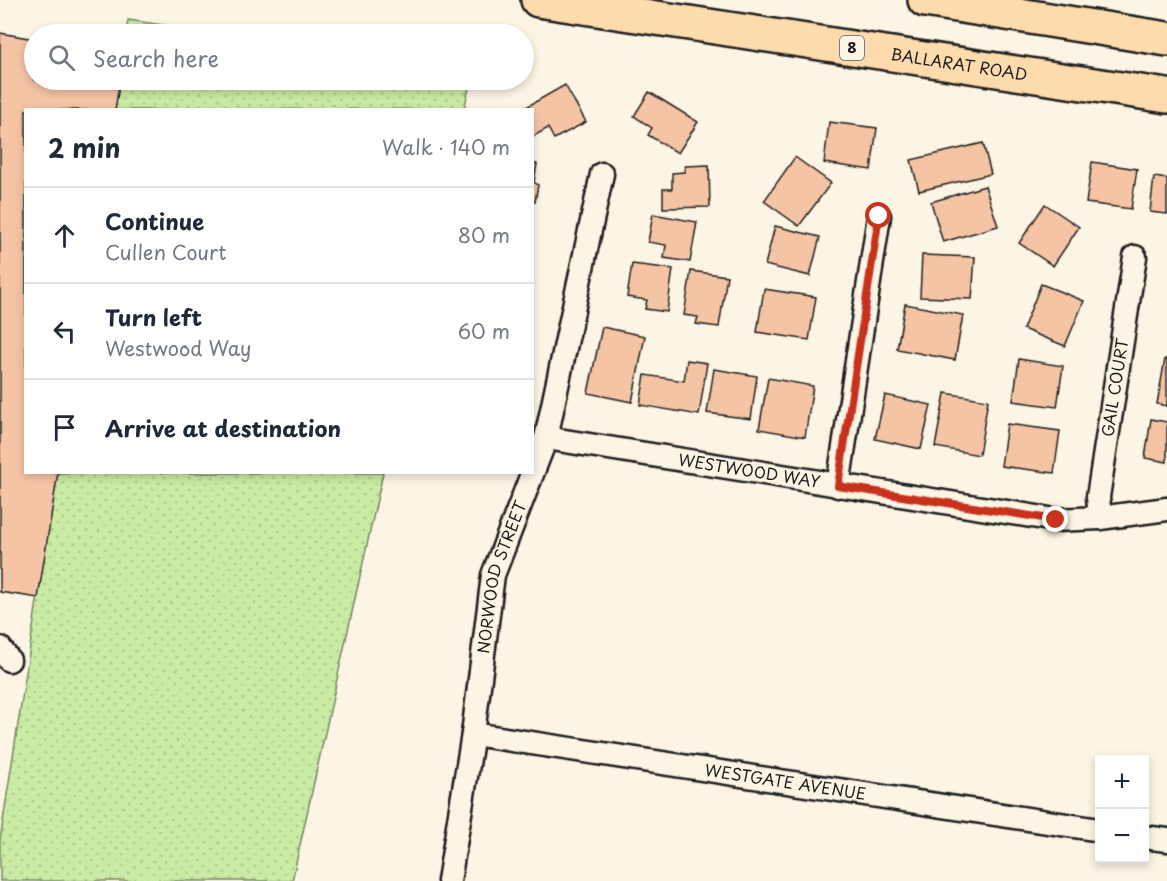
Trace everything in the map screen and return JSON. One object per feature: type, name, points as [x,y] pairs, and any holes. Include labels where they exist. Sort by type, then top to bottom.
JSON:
[{"type":"highway","name":"BALLARAT ROAD","points":[[538,0],[1167,96]]},
{"type":"highway","points":[[925,0],[1167,39]]},
{"type":"street","name":"NORWOOD STREET","points":[[534,470],[546,438],[602,174]]},
{"type":"street","points":[[838,486],[879,216]]},
{"type":"street","name":"GAIL COURT","points":[[1100,518],[1098,497],[1135,257]]},
{"type":"street","name":"WESTWOOD WAY","points":[[546,438],[1056,520],[1100,518],[1167,509]]},
{"type":"street","name":"NORWOOD STREET","points":[[449,881],[494,575],[532,474]]},
{"type":"street","name":"WESTGATE AVENUE","points":[[472,734],[1095,829]]},
{"type":"street","points":[[1149,838],[1167,840]]},
{"type":"green space","points":[[128,20],[156,24],[127,24]]},
{"type":"green space","points":[[117,90],[469,90],[464,108],[114,108]]},
{"type":"green space","points":[[57,474],[383,474],[292,881],[0,881],[0,840]]},
{"type":"building","points":[[0,33],[24,37],[24,90],[118,90],[115,108],[24,108],[24,474],[58,474],[38,598],[0,592]]},
{"type":"building","points":[[565,85],[586,122],[554,139],[548,128],[534,136],[534,108],[525,108]]},
{"type":"building","points":[[649,92],[698,122],[678,153],[648,135],[652,128],[634,116]]},
{"type":"building","points":[[829,122],[877,128],[871,170],[824,163]]},
{"type":"building","points":[[983,143],[991,174],[919,191],[911,160]]},
{"type":"building","points":[[795,157],[831,183],[799,226],[764,201]]},
{"type":"building","points":[[1092,162],[1137,169],[1131,209],[1086,203]]},
{"type":"building","points":[[534,163],[537,164],[534,182]]},
{"type":"building","points":[[709,165],[710,207],[663,208],[663,189],[672,189],[672,173],[685,172],[685,166]]},
{"type":"building","points":[[1154,177],[1167,179],[1167,214],[1150,212]]},
{"type":"building","points":[[534,182],[538,185],[534,202]]},
{"type":"building","points":[[985,186],[998,226],[943,242],[931,202]]},
{"type":"building","points":[[1045,204],[1079,227],[1053,266],[1019,243]]},
{"type":"building","points":[[653,214],[697,222],[690,262],[664,258],[666,245],[648,242]]},
{"type":"building","points":[[775,226],[820,237],[810,276],[765,265]]},
{"type":"building","points":[[922,255],[975,257],[972,299],[920,297]]},
{"type":"building","points":[[632,264],[673,269],[667,312],[645,309],[647,300],[627,297]]},
{"type":"building","points":[[691,271],[727,276],[719,327],[696,324],[698,317],[684,315]]},
{"type":"building","points":[[1041,284],[1084,301],[1065,346],[1023,329]]},
{"type":"building","points":[[764,289],[816,297],[809,340],[757,332]]},
{"type":"building","points":[[905,304],[963,315],[955,360],[897,349]]},
{"type":"building","points":[[602,327],[645,336],[632,402],[588,393]]},
{"type":"building","points":[[1019,359],[1063,366],[1057,407],[1013,401]]},
{"type":"building","points":[[1165,359],[1167,360],[1167,406],[1157,404]]},
{"type":"building","points":[[687,360],[707,363],[699,415],[640,405],[645,375],[684,381]]},
{"type":"building","points":[[714,369],[757,376],[751,419],[707,413]]},
{"type":"building","points":[[768,378],[813,386],[805,437],[759,429]]},
{"type":"building","points":[[945,393],[988,400],[979,455],[935,447]]},
{"type":"building","points":[[885,395],[931,405],[921,449],[875,439]]},
{"type":"building","points":[[1151,419],[1167,422],[1167,462],[1145,458]]},
{"type":"building","points":[[1007,424],[1060,431],[1054,473],[1001,466]]},
{"type":"route","points":[[879,216],[838,486],[1056,520]]}]
